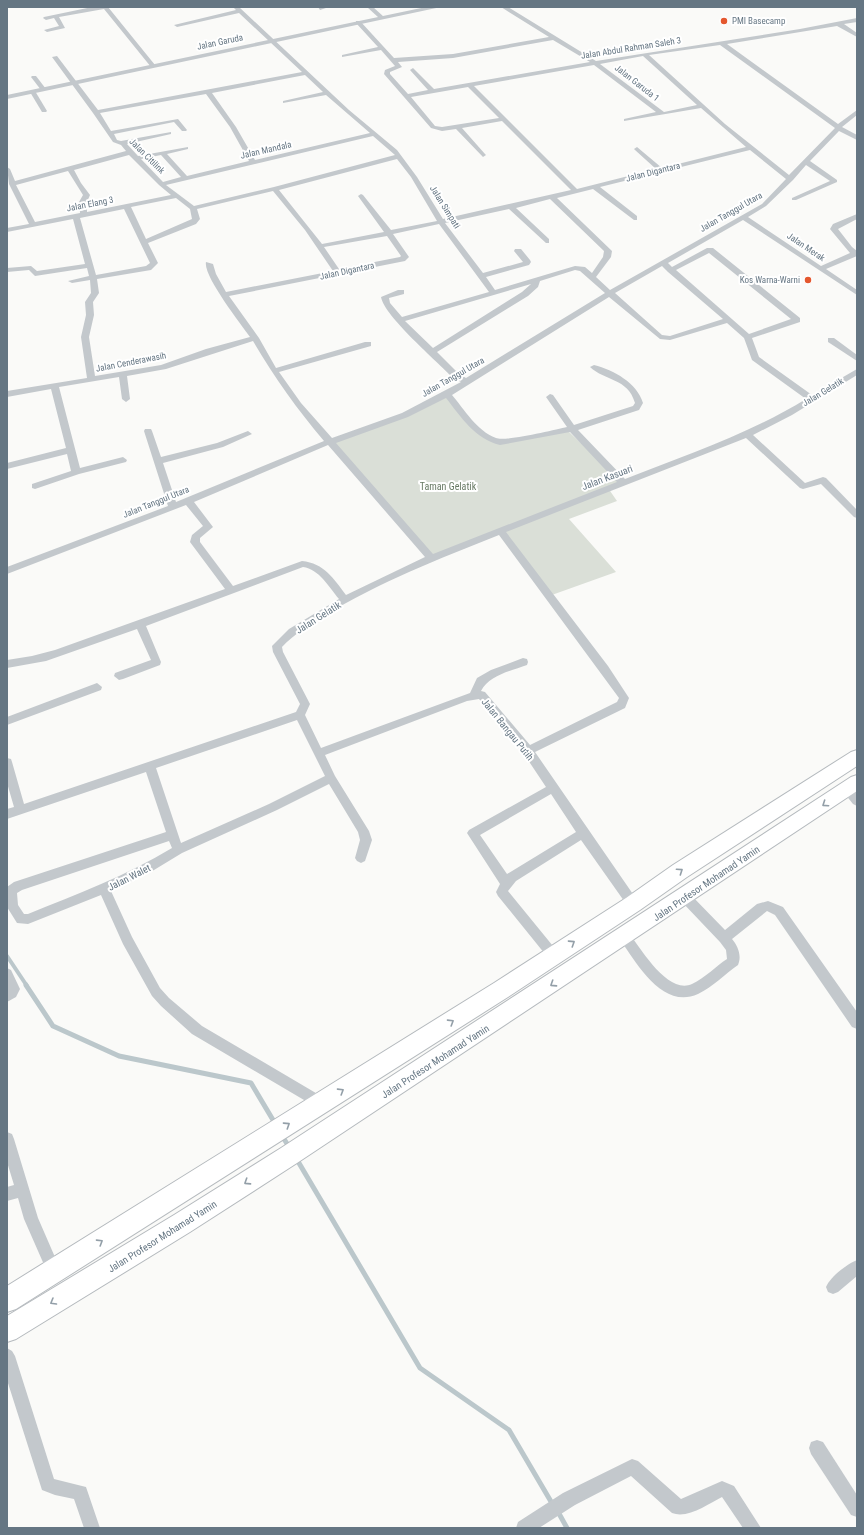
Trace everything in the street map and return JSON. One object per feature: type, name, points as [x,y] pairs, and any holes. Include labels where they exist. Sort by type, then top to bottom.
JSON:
[{"type":"main road","points":[[7,1300],[315,1108],[633,904],[680,871],[857,757]]},
{"type":"main road","name":"Jalan Profesor Mohamad Yamin","points":[[7,1330],[83,1285],[280,1161],[686,897],[854,791]]},
{"type":"main road","points":[[63,1265],[83,1285]]},
{"type":"street","points":[[46,18],[101,7],[106,8],[153,66]]},
{"type":"street","points":[[370,7],[381,17]]},
{"type":"street","name":"Jalan Garuda","points":[[7,97],[381,17],[438,7]]},
{"type":"street","name":"Jalan Garuda 1","points":[[504,7],[596,63],[660,113],[666,114],[703,106]]},
{"type":"street","points":[[177,25],[238,9]]},
{"type":"street","name":"Jalan Simpati","points":[[238,9],[273,40],[328,93],[399,156],[414,177],[440,222],[494,293]]},
{"type":"street","points":[[47,30],[63,27],[56,16]]},
{"type":"street","name":"Jalan Abdul Rahman Saleh 3","points":[[408,96],[644,54],[722,43],[857,20]]},
{"type":"street","points":[[358,22],[399,67],[387,71],[387,74],[435,128],[442,129],[458,127],[505,119]]},
{"type":"street","points":[[839,24],[857,35]]},
{"type":"street","points":[[394,60],[425,59],[553,38]]},
{"type":"street","points":[[722,43],[836,126],[857,138]]},
{"type":"street","points":[[344,56],[383,48]]},
{"type":"street","points":[[644,54],[750,148],[787,177]]},
{"type":"street","name":"Jalan Citilink","points":[[55,57],[96,112],[115,141],[121,143],[131,152],[161,184],[193,208]]},
{"type":"street","points":[[413,70],[433,92]]},
{"type":"street","points":[[96,112],[308,73]]},
{"type":"street","points":[[34,77],[43,90]]},
{"type":"street","points":[[470,86],[576,191]]},
{"type":"street","points":[[33,92],[44,111]]},
{"type":"street","points":[[208,92],[233,127],[253,162]]},
{"type":"street","points":[[285,102],[328,93]]},
{"type":"street","name":"Jalan Tanggul Utara","points":[[7,571],[188,501],[326,439],[405,415],[447,394],[465,381],[610,293],[663,263],[711,231],[743,217],[768,202],[787,177],[806,162],[836,126],[857,112]]},
{"type":"street","points":[[626,120],[660,113]]},
{"type":"street","points":[[109,132],[174,120],[177,120],[184,130]]},
{"type":"street","points":[[458,127],[483,155]]},
{"type":"street","points":[[121,143],[169,133]]},
{"type":"street","name":"Jalan Mandala","points":[[161,184],[375,134]]},
{"type":"street","points":[[136,158],[186,148]]},
{"type":"street","name":"Jalan Digantara","points":[[224,295],[399,261],[405,257],[389,233],[511,207],[750,148]]},
{"type":"street","points":[[637,149],[660,170]]},
{"type":"street","points":[[12,184],[131,152]]},
{"type":"street","points":[[163,153],[185,178]]},
{"type":"street","points":[[144,242],[185,227],[193,222],[196,217],[193,208],[275,189],[399,156]]},
{"type":"street","points":[[794,199],[835,182],[806,162]]},
{"type":"street","points":[[7,169],[12,184],[33,225]]},
{"type":"street","points":[[70,169],[78,184],[87,195],[83,202],[80,216],[95,293],[89,302],[90,315],[85,337],[90,380]]},
{"type":"street","points":[[594,186],[634,218]]},
{"type":"street","points":[[275,189],[320,246],[338,273]]},
{"type":"street","name":"Jalan Elang 3","points":[[7,230],[177,196]]},
{"type":"street","points":[[320,246],[389,233],[361,196]]},
{"type":"street","points":[[552,197],[608,251],[607,257],[592,278]]},
{"type":"street","points":[[72,281],[151,267],[154,263],[128,207]]},
{"type":"street","points":[[511,207],[546,241]]},
{"type":"street","points":[[856,253],[849,249],[834,229],[836,226],[857,216]]},
{"type":"street","name":"Jalan Merak","points":[[743,217],[857,293]]},
{"type":"street","points":[[671,270],[710,250],[797,320],[748,337]]},
{"type":"street","points":[[481,276],[526,263],[527,262],[518,251]]},
{"type":"street","points":[[820,269],[856,253]]},
{"type":"street","points":[[663,263],[748,337],[755,358],[811,399]]},
{"type":"street","points":[[209,264],[212,274],[224,295],[255,338],[274,371],[298,405],[431,558]]},
{"type":"street","points":[[7,270],[31,268],[36,274],[90,265]]},
{"type":"street","points":[[400,320],[575,268],[582,269],[660,337],[665,338],[728,320]]},
{"type":"street","points":[[432,352],[525,294],[535,285],[536,280]]},
{"type":"street","points":[[401,292],[385,297],[386,303],[400,320],[456,376],[465,381]]},
{"type":"street","name":"Jalan Cenderawasih","points":[[7,394],[55,387],[163,367],[209,351],[255,338]]},
{"type":"street","points":[[831,340],[857,360]]},
{"type":"street","points":[[274,371],[368,344]]},
{"type":"street","points":[[447,394],[479,431],[494,441],[500,442],[572,429],[629,412],[636,408],[639,403],[639,398],[633,390],[613,376],[594,367]]},
{"type":"street","name":"Jalan Gelatik","points":[[789,412],[857,371]]},
{"type":"street","points":[[123,375],[126,399]]},
{"type":"street","points":[[55,387],[76,472]]},
{"type":"street","points":[[550,397],[572,429],[624,483]]},
{"type":"street","name":"Jalan Kasuari","points":[[431,558],[747,434],[789,412]]},
{"type":"street","points":[[148,431],[173,507]]},
{"type":"street","points":[[158,461],[220,445],[248,434]]},
{"type":"street","points":[[747,434],[803,486],[823,480],[853,506],[857,515]]},
{"type":"street","points":[[7,466],[70,450]]},
{"type":"street","points":[[35,486],[76,472],[122,460]]},
{"type":"street","points":[[188,501],[208,527],[195,537],[195,542],[231,591]]},
{"type":"street","points":[[500,530],[600,663],[624,698],[621,705],[528,751]]},
{"type":"street","name":"Jalan Gelatik","points":[[300,715],[305,704],[278,652],[277,646],[282,639],[345,600],[397,572],[431,558]]},
{"type":"street","points":[[7,664],[24,662],[140,624],[302,564],[310,564],[317,567],[345,600]]},
{"type":"street","points":[[119,676],[156,662],[140,624]]},
{"type":"street","points":[[474,695],[481,681],[494,673],[523,662]]},
{"type":"street","points":[[7,721],[97,687]]},
{"type":"street","name":"Jalan Bangau Putih","points":[[319,753],[474,695],[481,696],[486,700],[528,751],[633,904]]},
{"type":"street","points":[[7,814],[300,715],[331,778],[363,831],[366,840],[361,858]]},
{"type":"street","points":[[7,762],[20,810]]},
{"type":"street","points":[[150,766],[178,850]]},
{"type":"street","name":"Jalan Walet","points":[[315,1108],[197,1030],[165,1002],[156,992],[127,940],[104,889],[150,867],[178,850],[280,804],[331,778]]},
{"type":"street","points":[[506,883],[473,833],[553,788]]},
{"type":"street","points":[[553,955],[502,892],[506,883],[512,877],[583,833]]},
{"type":"street","points":[[104,889],[28,919],[21,919],[15,911],[10,894],[12,889],[18,886],[173,835]]},
{"type":"street","points":[[625,937],[661,983],[677,991],[693,990],[734,961],[732,948],[686,897]]},
{"type":"street","points":[[724,938],[761,908],[768,906],[779,911],[857,1023]]},
{"type":"street","points":[[7,974],[14,989],[12,993],[7,996]]},
{"type":"street","points":[[7,1139],[21,1190],[31,1219],[63,1265]]},
{"type":"street","points":[[7,1194],[21,1190]]},
{"type":"street","points":[[833,1287],[857,1267]]},
{"type":"street","points":[[7,1356],[48,1484],[53,1487],[73,1490],[80,1493],[92,1528]]},
{"type":"street","points":[[817,1448],[857,1509]]},
{"type":"street","points":[[524,1528],[569,1499],[632,1467],[676,1506],[682,1507],[722,1490],[728,1492],[753,1528]]},
{"type":"green space","name":"Taman Gelatik","points":[[446,396],[484,437],[499,444],[568,431],[622,482],[608,488],[617,501],[569,519],[616,572],[549,596],[501,530],[429,559],[331,443]]},
{"type":"waterway","points":[[7,956],[27,986]]},
{"type":"waterway","points":[[26,985],[53,1026],[119,1056],[251,1083],[276,1125]]},
{"type":"waterway","points":[[281,1134],[289,1147]]},
{"type":"waterway","points":[[296,1158],[420,1368],[509,1430],[553,1505]]},
{"type":"waterway","points":[[557,1510],[567,1528]]},
{"type":"place","name":"PMI Basecamp","points":[[724,21]]},
{"type":"place","name":"Kos Warna-Warni","points":[[808,280]]}]
